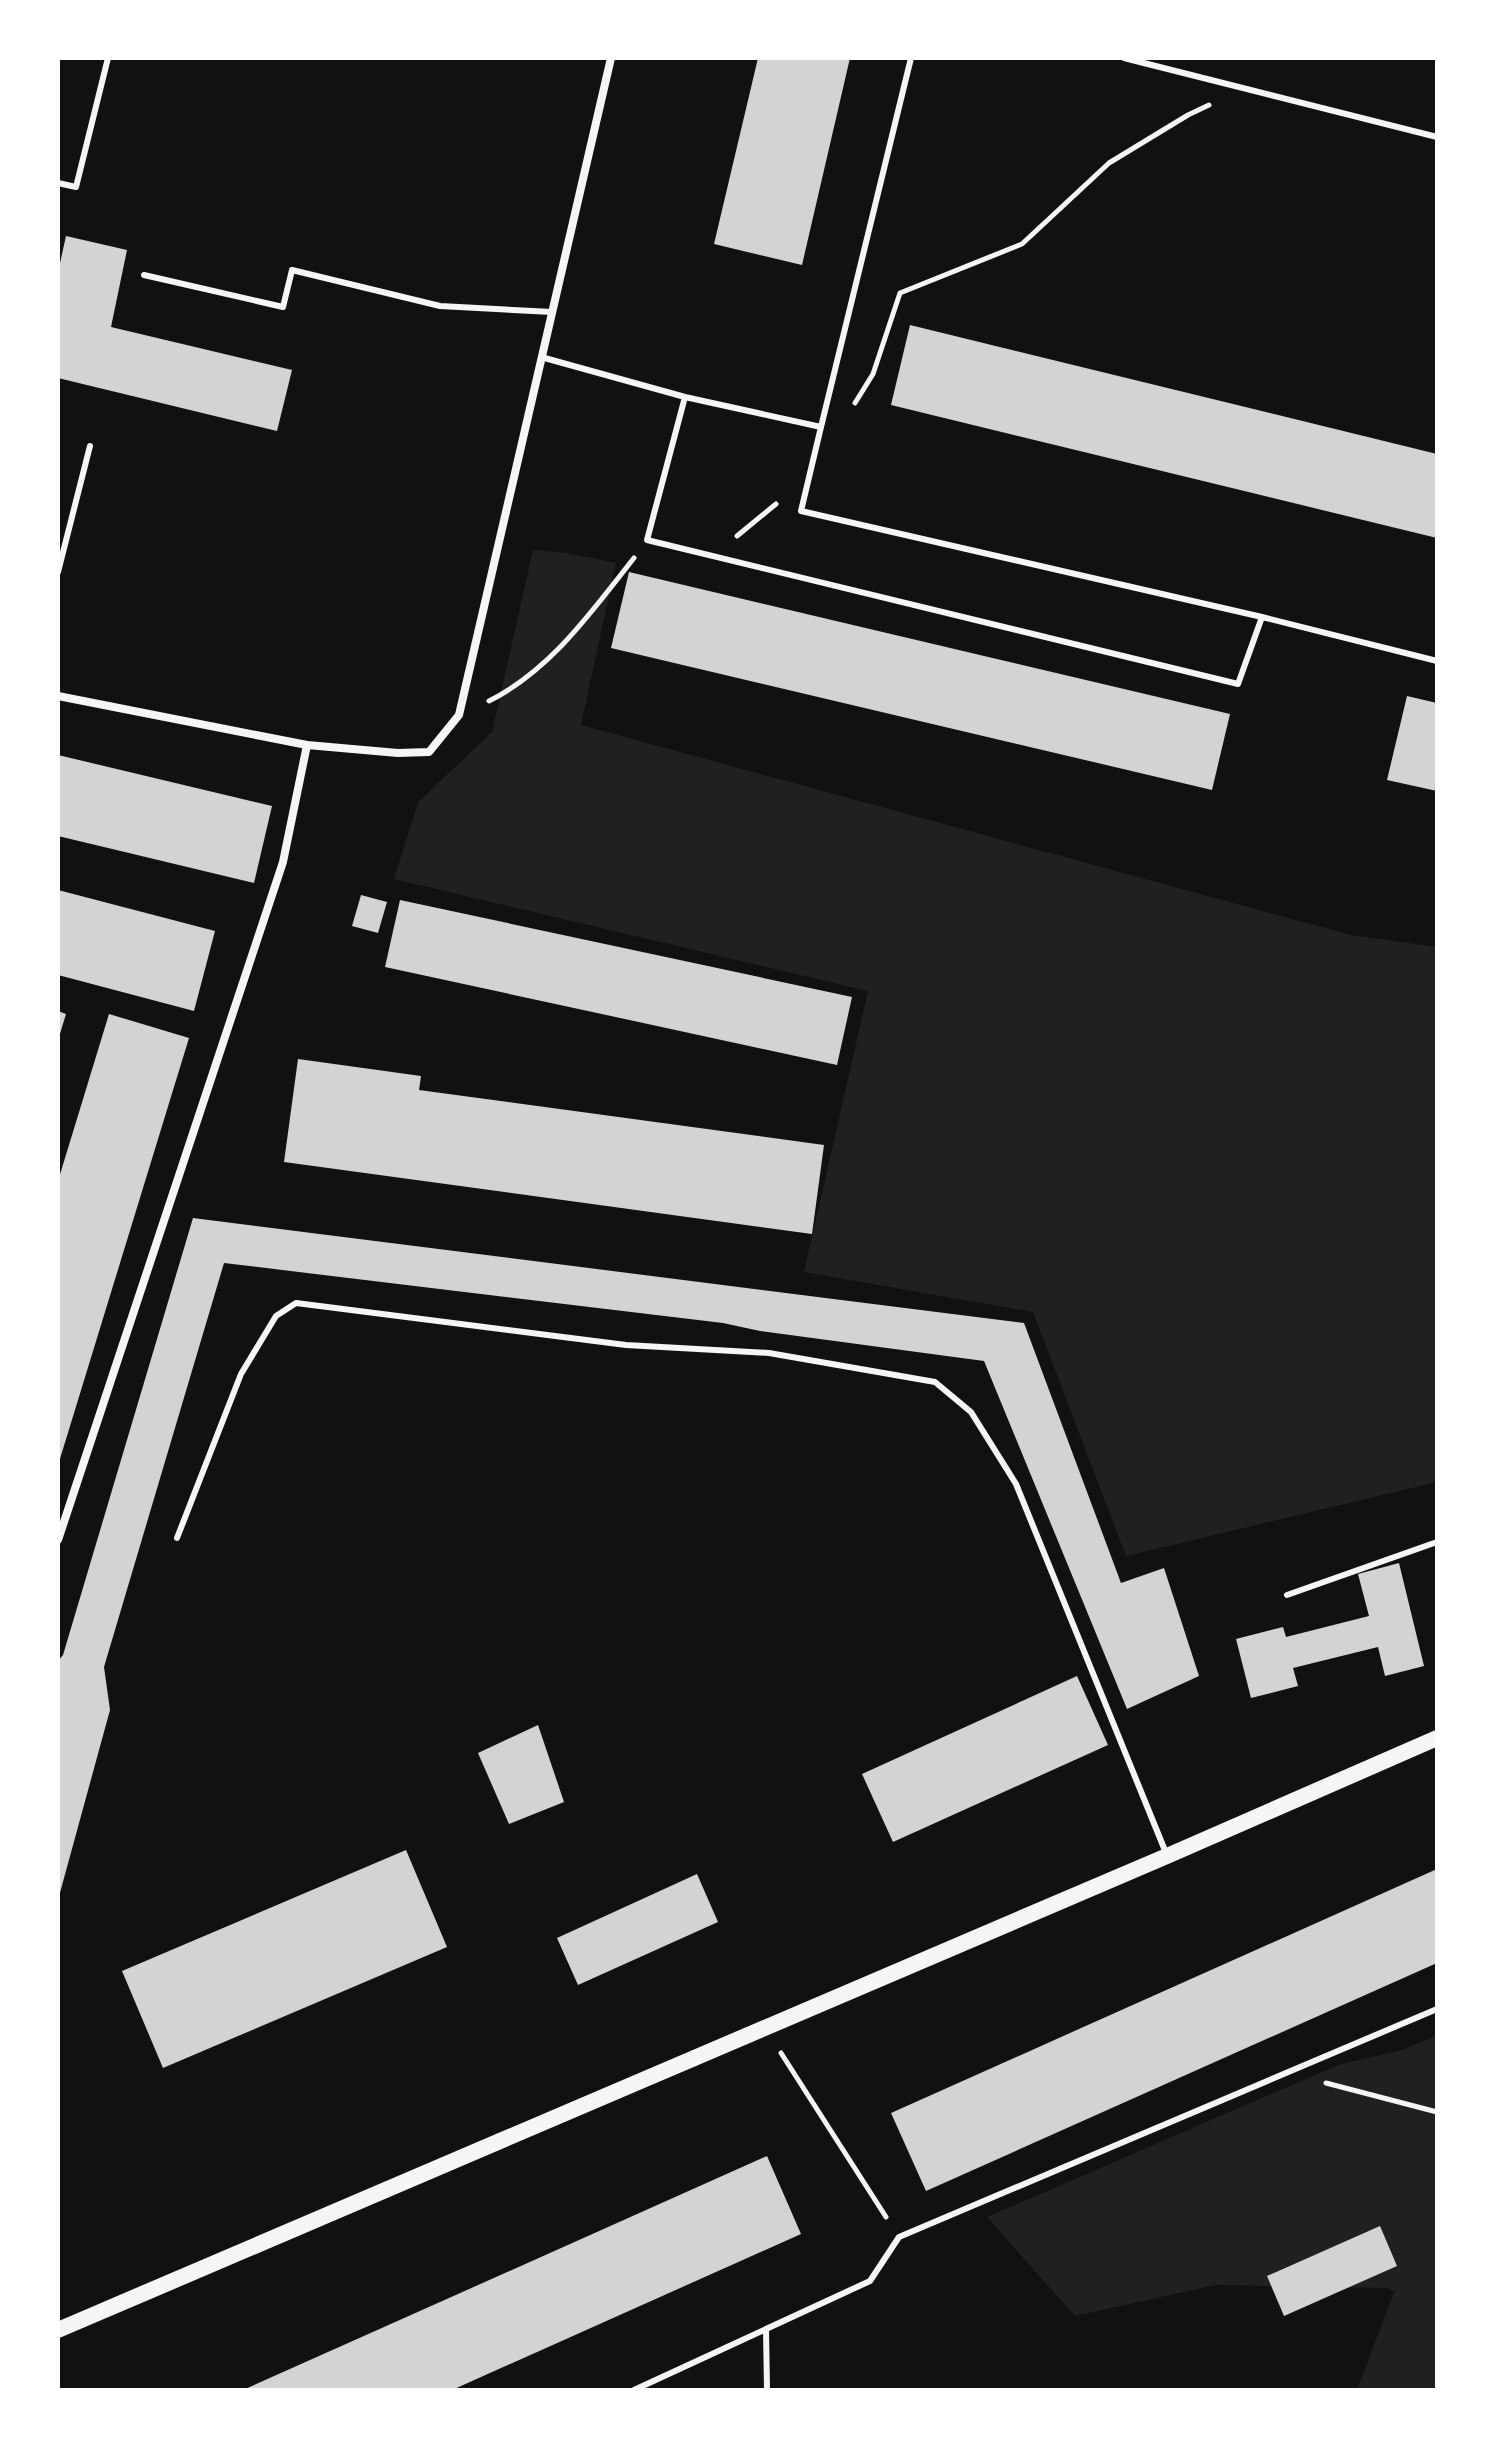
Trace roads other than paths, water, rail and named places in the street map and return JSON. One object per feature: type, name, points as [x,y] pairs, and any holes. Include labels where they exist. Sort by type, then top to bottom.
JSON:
[{"type":"main road","points":[[58,2330],[1437,1738]]},
{"type":"street","points":[[58,696],[307,745],[398,753],[429,752],[459,715],[611,58]]},
{"type":"street","points":[[58,1540],[283,862],[307,745]]},
{"type":"lane","points":[[58,183],[76,187],[108,58]]},
{"type":"lane","points":[[911,58],[801,511],[1262,617],[1437,661]]},
{"type":"lane","points":[[1124,58],[1437,137]]},
{"type":"lane","points":[[144,275],[283,307],[292,270],[440,306],[552,312]]},
{"type":"lane","points":[[541,357],[685,397],[821,427]]},
{"type":"lane","points":[[685,397],[647,540],[1238,684],[1262,617]]},
{"type":"lane","points":[[58,572],[90,446]]},
{"type":"lane","points":[[177,1538],[241,1374],[276,1316],[296,1303],[626,1345],[769,1353],[935,1382],[971,1412],[1016,1484],[1167,1856]]},
{"type":"lane","points":[[1287,1595],[1437,1542]]},
{"type":"lane","points":[[634,2390],[870,2281],[899,2237],[1437,2009]]},
{"type":"lane","points":[[766,2329],[767,2390]]}]
